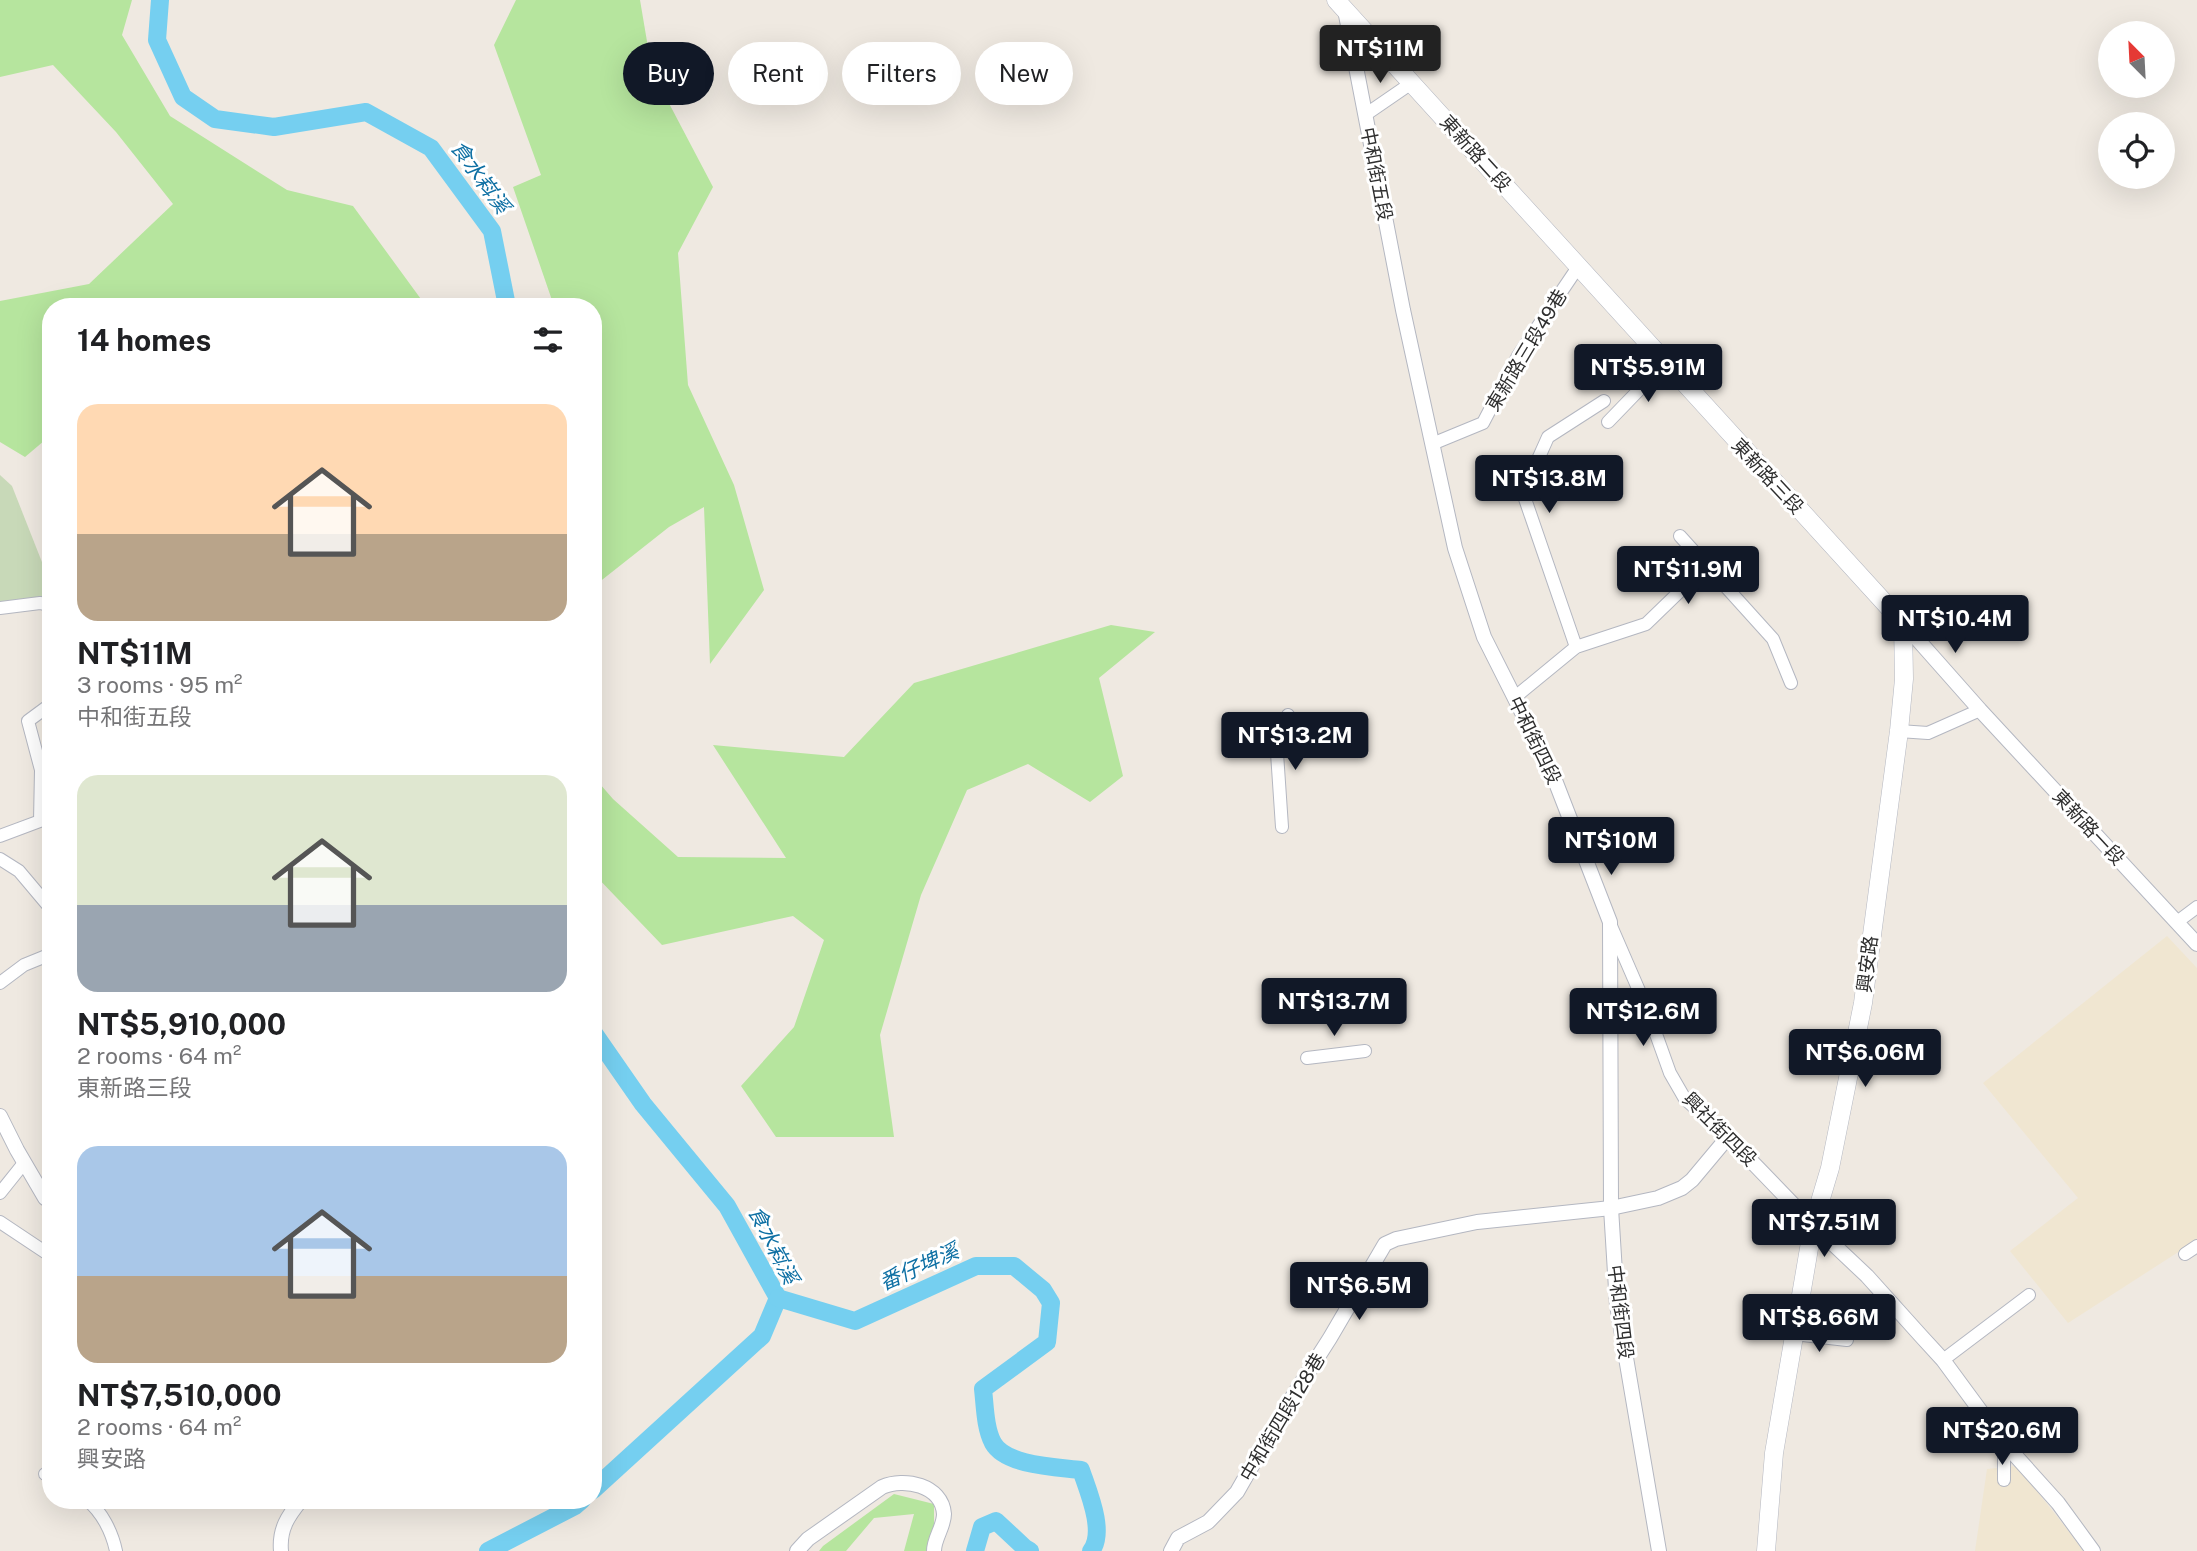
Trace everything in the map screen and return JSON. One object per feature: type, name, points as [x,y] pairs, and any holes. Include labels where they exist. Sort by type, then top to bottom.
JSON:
[{"type":"main road","name":"東新路二段","points":[[1341,3],[1578,267]]},
{"type":"main road","name":"東新路三段","points":[[1578,267],[1903,623]]},
{"type":"main road","name":"興安路","points":[[1766,1551],[1774,1453],[1813,1224],[1830,1167],[1863,1003],[1899,731],[1904,679],[1903,623]]},
{"type":"street","name":"中和街五段","points":[[1341,3],[1403,310]]},
{"type":"street","points":[[1365,114],[1413,82]]},
{"type":"street","name":"東新路三段49巷","points":[[1432,444],[1483,423],[1518,356],[1578,267]]},
{"type":"street","name":"中和街四段","points":[[1403,310],[1455,548],[1485,637],[1551,770],[1610,922],[1611,1208],[1618,1306],[1659,1551]]},
{"type":"street","points":[[1608,422],[1665,363]]},
{"type":"street","points":[[1576,647],[1523,493],[1548,437],[1604,401]]},
{"type":"street","points":[[1680,536],[1773,639],[1791,683]]},
{"type":"street","points":[[1514,698],[1576,647],[1646,624],[1707,565]]},
{"type":"street","points":[[0,608],[42,603]]},
{"type":"street","points":[[1899,731],[1928,733],[1980,710],[1903,623]]},
{"type":"street","name":"東新路一段","points":[[1980,710],[2197,944]]},
{"type":"street","points":[[0,836],[40,821],[41,769],[28,721],[42,711]]},
{"type":"street","points":[[1282,827],[1277,753],[1288,715]]},
{"type":"street","points":[[0,859],[19,871],[42,898]]},
{"type":"street","points":[[2177,922],[2197,907]]},
{"type":"street","name":"興社街四段","points":[[1610,922],[1647,1009],[1670,1073],[1685,1099],[1728,1137],[1867,1276],[1943,1360],[2004,1443],[2057,1503],[2093,1551]]},
{"type":"street","points":[[0,983],[24,965],[42,958]]},
{"type":"street","points":[[1307,1058],[1365,1051]]},
{"type":"street","points":[[0,1116],[42,1192]]},
{"type":"street","name":"中和街四段128巷","points":[[1171,1551],[1178,1538],[1208,1522],[1237,1492],[1385,1244],[1396,1239],[1477,1222],[1611,1208],[1658,1198],[1682,1188],[1692,1180],[1728,1137]]},
{"type":"street","points":[[0,1193],[24,1163]]},
{"type":"street","points":[[0,1222],[42,1250]]},
{"type":"street","points":[[2185,1254],[2197,1246]]},
{"type":"street","points":[[1943,1360],[2029,1295]]},
{"type":"street","points":[[1794,1334],[1847,1340]]},
{"type":"street","points":[[2004,1443],[2004,1480]]},
{"type":"street","points":[[797,1551],[808,1539],[882,1487],[894,1482],[924,1487],[941,1503],[944,1516],[934,1551]]},
{"type":"street","points":[[98,1509],[116,1551]]},
{"type":"street","points":[[281,1551],[281,1529],[293,1509]]},
{"type":"shaded area","points":[[2167,936],[2197,968],[2197,1240],[2068,1323],[2010,1251],[2078,1198],[1983,1083]]},
{"type":"shaded area","points":[[2017,1466],[2083,1551],[1975,1551],[1987,1469]]},
{"type":"green space","points":[[0,0],[132,0],[122,35],[170,116],[287,190],[353,206],[420,298],[42,298],[42,443],[25,457],[0,442],[0,301],[89,284],[173,204],[116,132],[53,65],[0,77]]},
{"type":"green space","points":[[516,0],[640,0],[647,42],[623,42],[623,105],[670,105],[713,187],[678,253],[688,385],[734,485],[764,590],[710,664],[704,507],[669,527],[602,580],[602,298],[551,298],[513,187],[541,175],[494,45]]},
{"type":"green space","points":[[0,475],[12,486],[42,562],[42,597],[0,608]]},
{"type":"green space","points":[[1111,625],[1155,632],[1099,678],[1123,776],[1090,802],[1028,764],[967,790],[921,895],[880,1035],[894,1137],[776,1137],[741,1086],[794,1027],[824,940],[793,916],[662,945],[602,882],[602,786],[678,857],[786,858],[713,745],[844,757],[914,683]]},
{"type":"green space","points":[[894,1494],[934,1504],[934,1540],[931,1551],[904,1551],[914,1514],[874,1518],[846,1551],[819,1551],[823,1546]]},
{"type":"waterway","name":"食水嵙溪","points":[[160,0],[157,40],[183,97],[215,119],[274,127],[366,112],[431,148],[492,231],[505,298]]},
{"type":"waterway","name":"食水嵙溪","points":[[602,1045],[643,1104],[727,1206],[778,1298],[762,1336],[602,1482]]},
{"type":"waterway","name":"番仔埤溪","points":[[778,1298],[855,1321],[976,1266],[1014,1266],[1043,1290],[1051,1303],[1047,1342],[983,1389],[988,1431],[1000,1451],[1020,1461],[1081,1470],[1096,1523],[1097,1533],[1091,1551]]},
{"type":"waterway","name":"食水嵙溪","points":[[488,1551],[569,1509]]},
{"type":"waterway","name":"番仔埤溪","points":[[975,1551],[982,1527],[996,1521],[1030,1551]]}]
